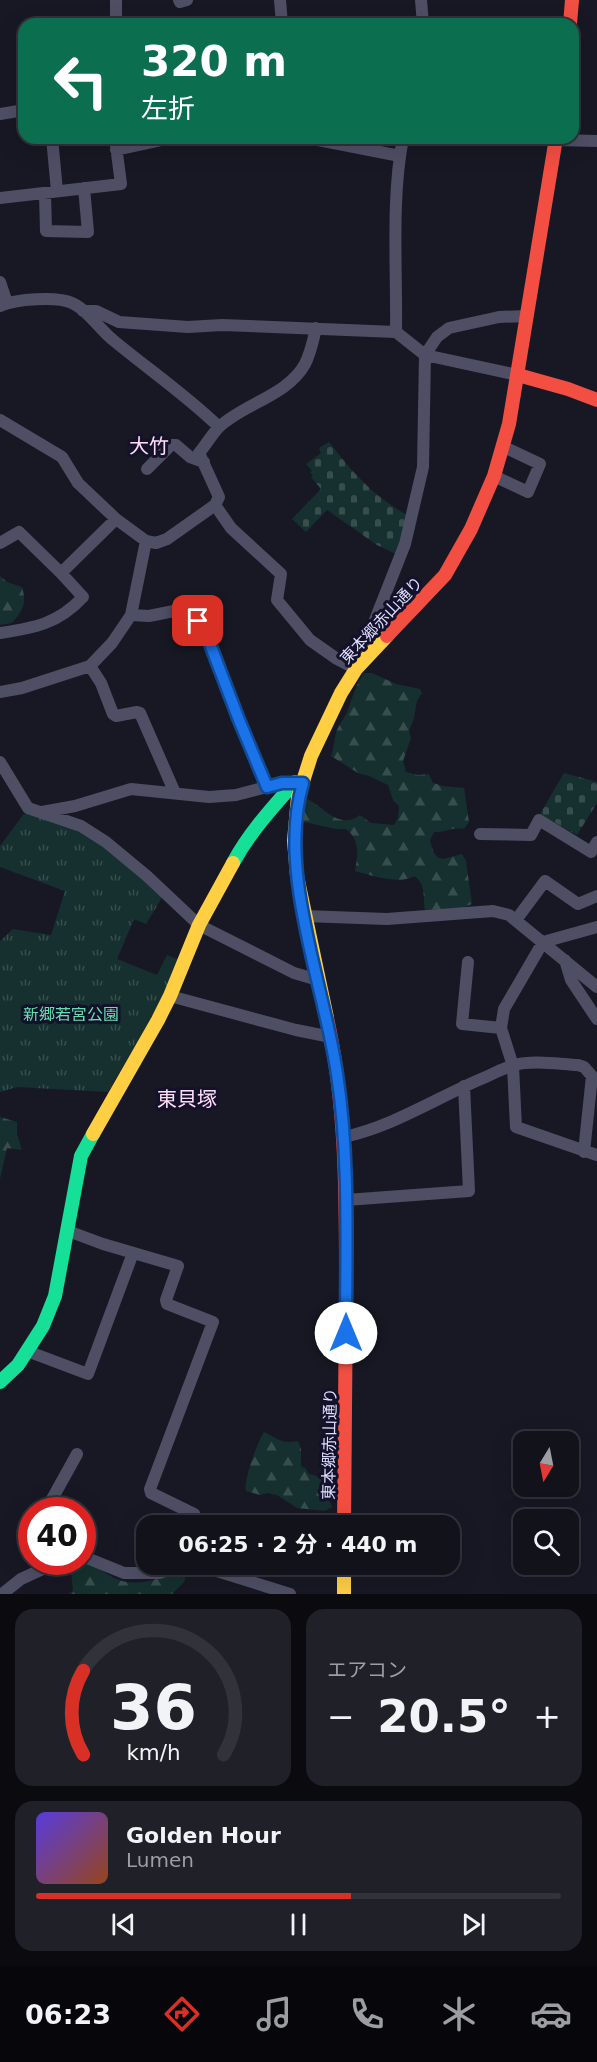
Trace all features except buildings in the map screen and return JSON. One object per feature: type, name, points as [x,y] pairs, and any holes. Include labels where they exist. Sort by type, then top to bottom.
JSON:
[{"type":"street","points":[[116,0],[116,18]]},
{"type":"street","points":[[179,0],[180,2],[187,0]]},
{"type":"street","points":[[280,0],[282,18]]},
{"type":"street","points":[[422,0],[423,18]]},
{"type":"street","points":[[570,18],[572,0]]},
{"type":"street","points":[[0,114],[18,111]]},
{"type":"street","points":[[579,140],[597,141]]},
{"type":"street","points":[[52,144],[51,192],[45,231],[88,232],[84,188]]},
{"type":"street","points":[[0,198],[121,184],[116,144]]},
{"type":"street","points":[[338,144],[399,156]]},
{"type":"street","points":[[396,332],[399,156],[402,144]]},
{"type":"street","name":"東本郷赤山通り","points":[[344,1515],[346,1200],[344,1137],[331,1037],[304,916],[294,841],[299,782],[341,693],[361,664],[445,575],[471,529],[494,476],[504,447],[518,375],[555,144]]},
{"type":"street","points":[[0,282],[3,304],[24,299],[72,303],[111,339],[194,403],[219,427]]},
{"type":"street","points":[[83,311],[96,311],[119,322],[188,327],[222,325],[396,332],[424,355],[518,375],[597,400]]},
{"type":"street","points":[[215,504],[231,528],[281,574],[277,600],[310,640],[337,659],[361,664],[375,620],[405,544],[423,467],[424,355],[437,337],[448,328],[499,317],[527,316]]},
{"type":"street","points":[[0,420],[62,457],[78,483],[116,519],[146,542],[156,543],[167,539],[215,504],[219,497],[199,453],[219,427],[289,384],[303,366],[316,328]]},
{"type":"street","points":[[147,469],[171,445],[176,446],[190,457],[204,462]]},
{"type":"street","points":[[494,476],[528,492],[540,465],[504,447]]},
{"type":"street","points":[[61,573],[116,519]]},
{"type":"street","points":[[0,543],[19,532],[83,597],[63,616],[40,626],[0,633]]},
{"type":"street","points":[[0,692],[32,685],[90,666],[112,643],[131,615],[146,542]]},
{"type":"street","points":[[131,615],[149,616],[184,609],[198,621],[207,636],[267,787]]},
{"type":"street","points":[[90,666],[101,683],[113,714],[116,716],[140,713],[175,793]]},
{"type":"street","points":[[0,762],[28,808],[81,826],[106,842],[199,925],[294,972],[318,980]]},
{"type":"street","points":[[40,813],[75,806],[131,789],[209,797],[236,795],[299,782]]},
{"type":"street","points":[[0,1382],[18,1365],[43,1326],[55,1296],[81,1156],[170,996],[199,925],[242,846],[264,817],[299,782]]},
{"type":"street","points":[[480,834],[531,834],[539,820],[595,850]]},
{"type":"street","points":[[516,920],[545,880],[578,904],[597,896]]},
{"type":"street","points":[[304,916],[387,919],[493,910],[516,920],[597,987]]},
{"type":"street","points":[[344,1137],[369,1132],[464,1086],[513,1066],[578,1065],[584,1067],[592,1076],[591,1153],[516,1127],[513,1066],[501,1028],[504,1009],[543,942],[597,927]]},
{"type":"street","points":[[565,960],[571,980],[597,1020]]},
{"type":"street","points":[[468,962],[462,1024],[501,1028]]},
{"type":"street","points":[[170,996],[296,1030],[331,1037]]},
{"type":"street","points":[[346,1200],[469,1191],[464,1086]]},
{"type":"street","points":[[68,1231],[178,1266],[166,1300],[167,1304],[213,1322],[150,1489],[150,1493],[194,1515]]},
{"type":"street","points":[[27,1351],[88,1374],[133,1253]]},
{"type":"street","points":[[53,1497],[77,1454]]},
{"type":"street","points":[[96,1562],[124,1573],[136,1573]]},
{"type":"street","points":[[2,1594],[28,1575]]},
{"type":"street","points":[[232,1575],[290,1594]]},
{"type":"street","points":[[344,1575],[344,1594]]},
{"type":"green space","points":[[329,442],[364,483],[407,515],[398,555],[377,545],[327,510],[306,532],[292,519],[321,489],[311,477],[313,476],[310,472],[312,471],[306,464],[321,453],[319,448]]},
{"type":"green space","points":[[0,576],[7,582],[22,587],[24,602],[12,623],[0,625]]},
{"type":"green space","points":[[364,673],[372,673],[396,684],[420,689],[422,693],[417,701],[409,731],[411,738],[403,761],[406,772],[418,775],[429,774],[433,783],[464,788],[469,822],[464,829],[434,832],[430,840],[437,857],[443,859],[462,854],[466,861],[472,904],[462,908],[425,910],[421,883],[414,876],[402,880],[355,871],[357,848],[351,833],[346,829],[304,822],[304,806],[307,799],[338,819],[352,819],[360,815],[371,823],[394,825],[398,818],[399,806],[393,800],[388,785],[358,773],[331,756],[337,730]]},
{"type":"green space","points":[[564,773],[597,782],[597,803],[577,835],[540,814]]},
{"type":"green space","name":"新郷若宮公園","points":[[29,811],[99,839],[163,896],[146,924],[134,919],[117,959],[157,975],[167,955],[180,960],[165,994],[108,1092],[17,1087],[0,1092],[0,941],[13,929],[51,935],[65,891],[0,867],[0,846],[23,815]]},
{"type":"green space","points":[[0,1117],[17,1122],[17,1134],[22,1150],[7,1148],[0,1179]]},
{"type":"green space","points":[[264,1432],[283,1441],[298,1441],[301,1449],[301,1466],[309,1474],[331,1480],[329,1500],[332,1507],[325,1511],[297,1508],[277,1495],[267,1493],[260,1495],[246,1491],[249,1470]]},
{"type":"green space","points":[[96,1568],[116,1579],[130,1582],[186,1575],[184,1582],[172,1594],[68,1594],[73,1591],[71,1575],[96,1575]]},
{"type":"traffic: fast","points":[[233,863],[269,811],[295,782]]},
{"type":"traffic: fast","points":[[0,1382],[18,1365],[43,1326],[55,1296],[81,1156],[93,1134]]},
{"type":"traffic: slow","points":[[327,1018],[297,876],[294,841],[298,797],[311,756],[341,693],[356,669],[387,636]]},
{"type":"traffic: slow","points":[[93,1134],[158,1020],[199,925],[233,863]]},
{"type":"traffic: slow","points":[[344,1575],[344,1594]]},
{"type":"traffic: jam","points":[[570,18],[572,0]]},
{"type":"traffic: jam","points":[[387,636],[445,575],[471,529],[494,476],[509,424],[555,144]]},
{"type":"traffic: jam","points":[[518,375],[597,400]]},
{"type":"traffic: jam","points":[[327,1018],[334,1052],[344,1156],[346,1294],[344,1515]]},
{"type":"district","name":"大竹","points":[[149,446]]},
{"type":"district","name":"東貝塚","points":[[187,1099]]},
{"type":"route","points":[[198,621],[207,636],[267,787],[282,783],[303,783],[298,797],[294,826],[295,856],[304,916],[333,1047],[341,1106],[346,1200],[346,1333]]}]
